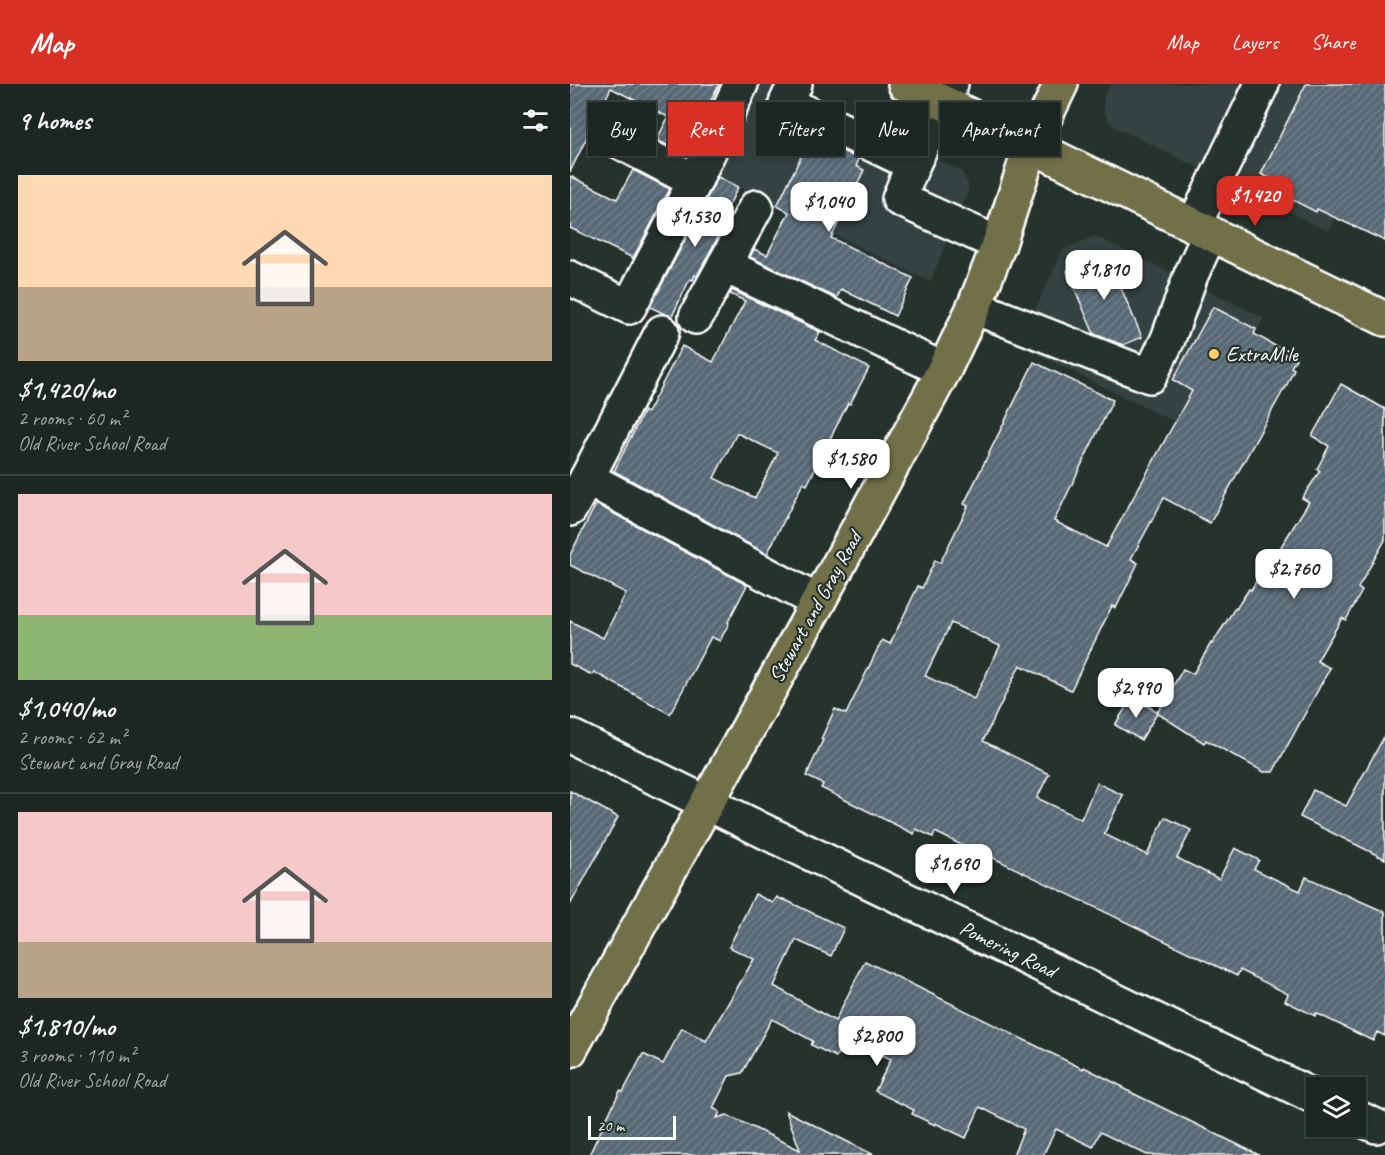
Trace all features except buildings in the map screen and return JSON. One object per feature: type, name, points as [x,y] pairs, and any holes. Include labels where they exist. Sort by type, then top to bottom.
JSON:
[{"type":"main road","points":[[904,84],[946,93],[960,102]]},
{"type":"main road","name":"Stewart and Gray Road","points":[[1052,102],[1061,84]]},
{"type":"main road","name":"Stewart and Gray Road","points":[[570,1050],[944,370],[974,307],[999,244],[1028,156]]},
{"type":"main road","points":[[1052,156],[1385,319]]},
{"type":"street","points":[[570,278],[629,307],[695,181],[741,84]]},
{"type":"street","points":[[795,84],[786,103],[913,164]]},
{"type":"street","points":[[974,307],[1150,376],[1168,339],[1191,275],[1202,229],[1262,84]]},
{"type":"street","points":[[946,93],[899,199],[999,244]]},
{"type":"street","points":[[647,156],[695,181]]},
{"type":"street","points":[[696,317],[756,207]]},
{"type":"street","points":[[724,265],[944,370]]},
{"type":"street","points":[[570,509],[662,332]]},
{"type":"street","points":[[587,478],[818,602]]},
{"type":"street","name":"Pomering Road","points":[[570,736],[1306,1093]]},
{"type":"shaded area","points":[[759,84],[783,84],[820,102],[756,102],[756,156],[844,156],[844,114],[856,120],[856,156],[928,155],[961,171],[968,183],[968,191],[930,282],[713,174],[722,156],[744,156],[744,113]]},
{"type":"shaded area","points":[[1111,84],[1385,84],[1385,116],[1328,231],[1115,127],[1105,114],[1103,105],[1104,97]]},
{"type":"shaded area","points":[[1095,236],[1264,318],[1199,434],[1019,345],[1063,250]]},
{"type":"place","name":"ExtraMile","points":[[1214,354]]}]
